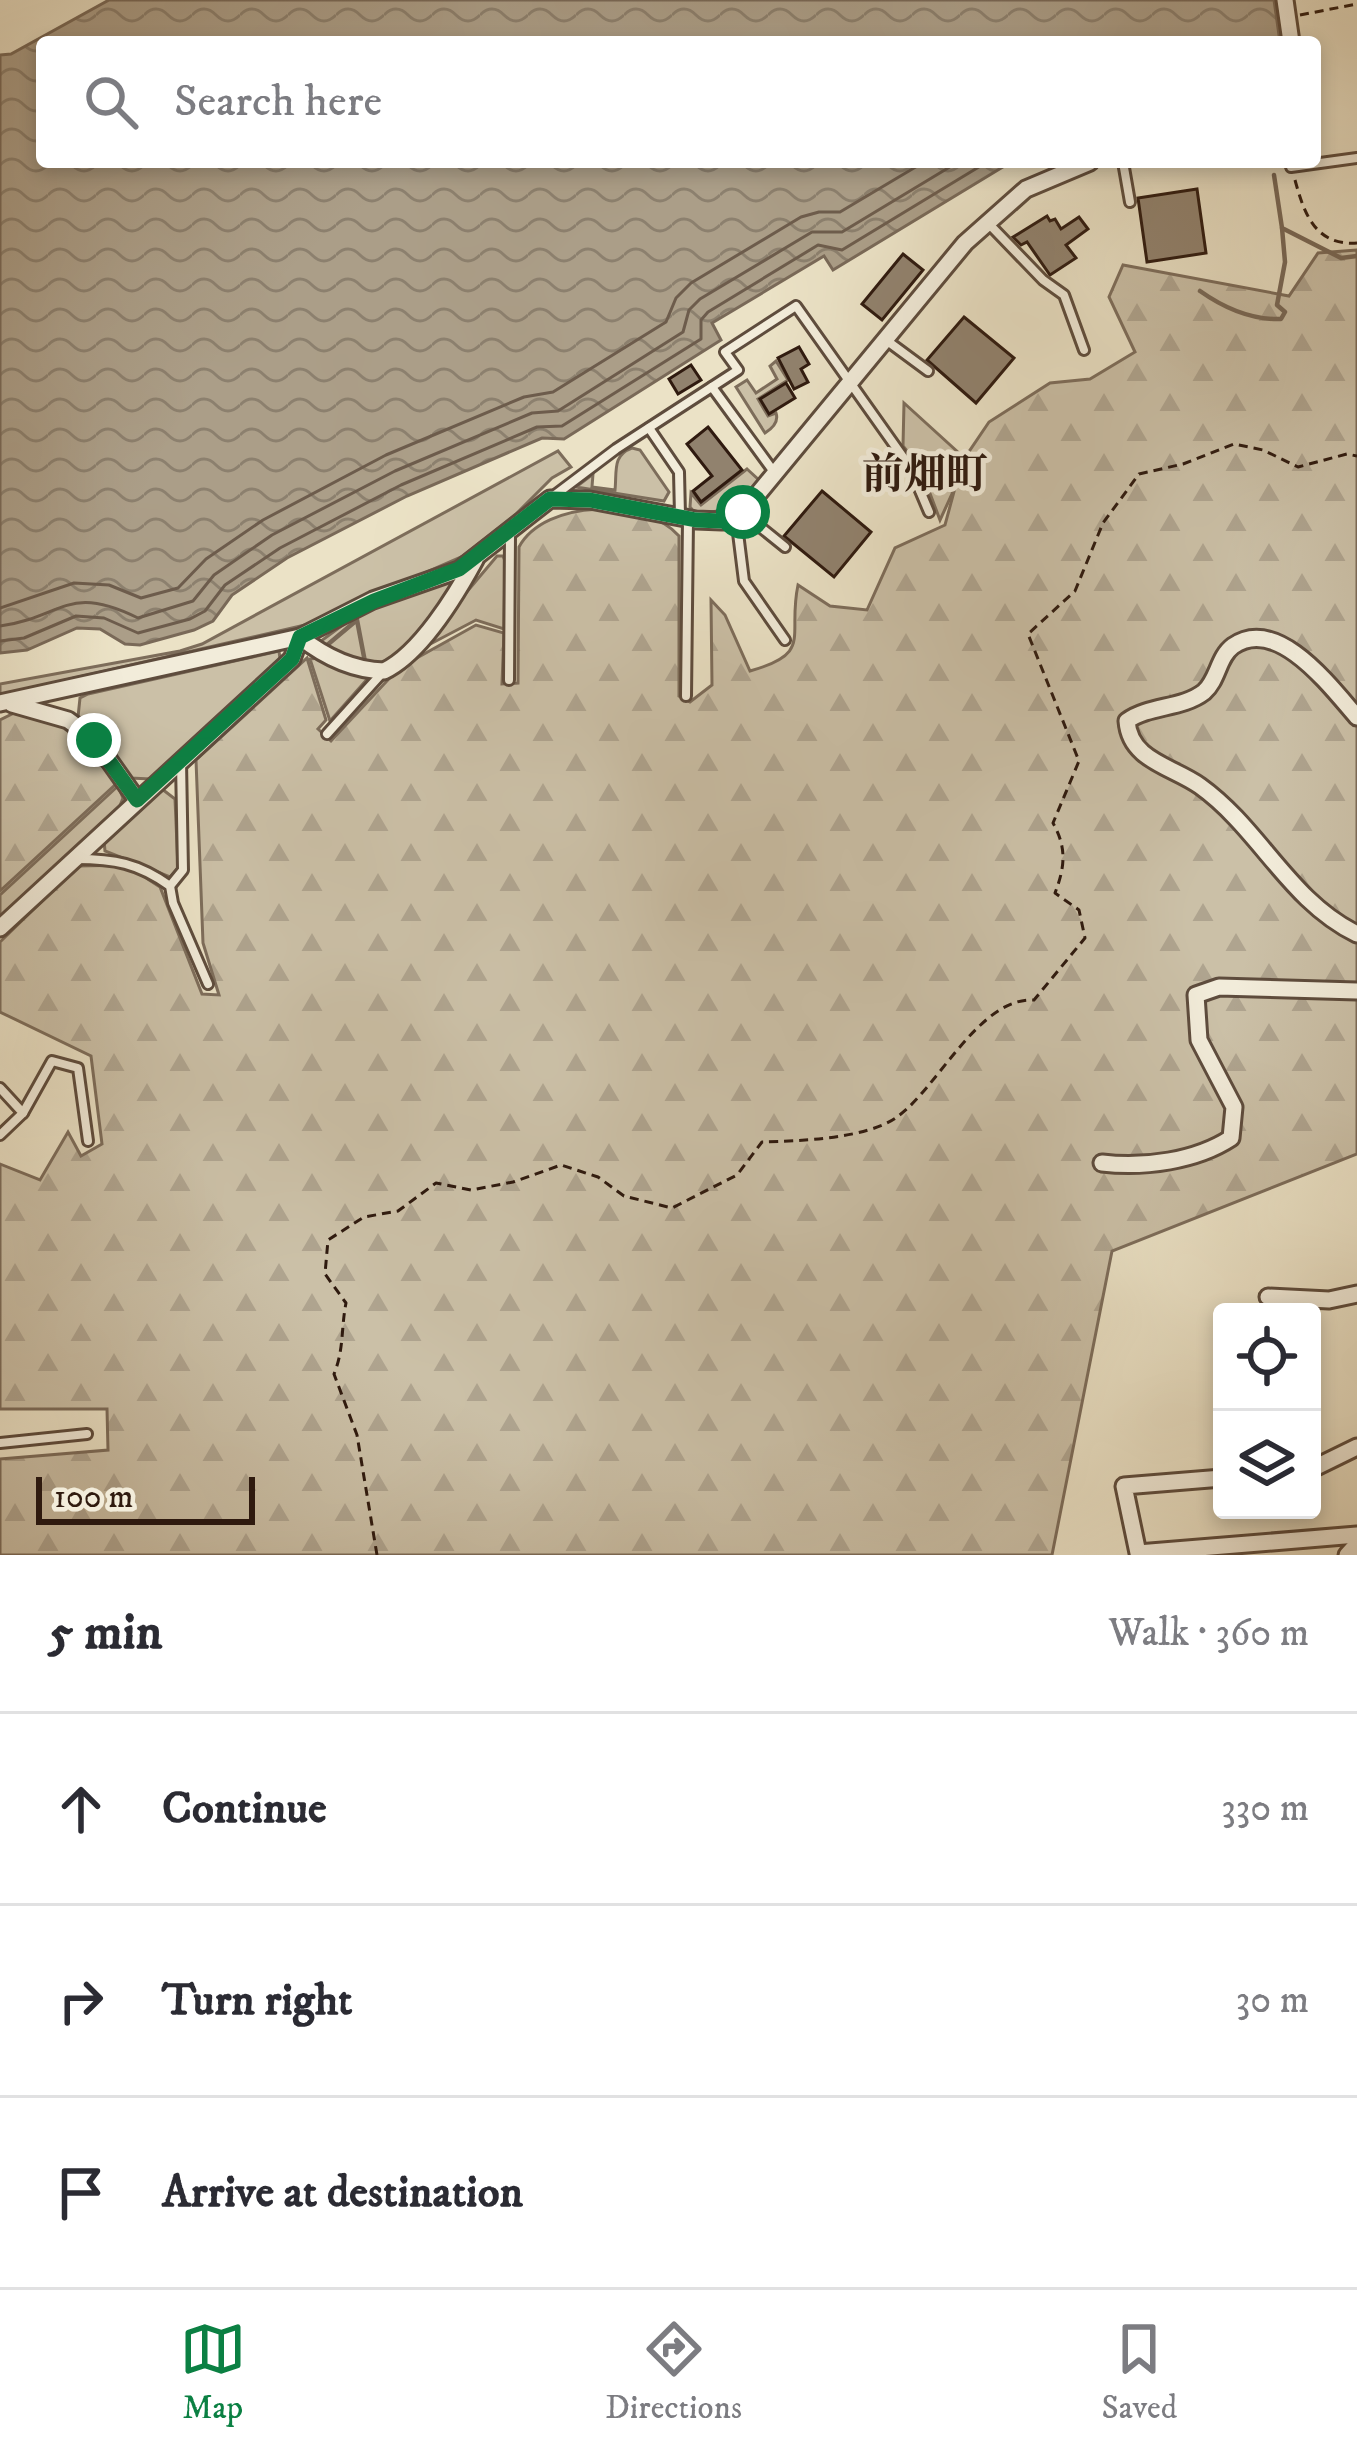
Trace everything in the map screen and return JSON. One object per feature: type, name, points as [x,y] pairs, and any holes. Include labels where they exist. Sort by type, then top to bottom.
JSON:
[{"type":"street","points":[[1285,0],[1290,36]]},
{"type":"street","points":[[3,703],[300,637],[374,601],[459,569],[550,499],[590,500],[684,518],[722,521],[739,514],[987,221],[1026,189],[1076,168]]},
{"type":"street","points":[[300,637],[319,652],[361,670],[384,671],[428,630],[456,594],[476,557]]},
{"type":"street","points":[[0,928],[292,659],[300,637]]},
{"type":"street","points":[[1357,717],[1289,649],[1271,637],[1251,637],[1230,648],[1210,687],[1196,697],[1138,713],[1126,721],[1128,738],[1146,757],[1199,785],[1241,824],[1298,890],[1330,920],[1357,934]]},
{"type":"street","points":[[68,720],[77,686]]},
{"type":"street","points":[[3,703],[68,720],[94,740],[137,800]]},
{"type":"street","points":[[1102,1162],[1124,1166],[1165,1161],[1216,1148],[1232,1138],[1234,1107],[1199,1040],[1196,995],[1219,987],[1357,991]]},
{"type":"street","points":[[1268,1297],[1329,1300],[1357,1294]]},
{"type":"street","points":[[1321,1465],[1357,1447]]},
{"type":"street","points":[[1213,1479],[1124,1486],[1138,1553],[1357,1540]]},
{"type":"street","points":[[1348,1555],[1357,1540]]},
{"type":"lane","points":[[1321,161],[1357,158]]},
{"type":"lane","points":[[1124,168],[1130,202]]},
{"type":"lane","points":[[987,221],[1042,280],[1064,296],[1084,350]]},
{"type":"lane","points":[[550,499],[738,370],[725,352],[796,306],[910,466],[929,512]]},
{"type":"lane","points":[[885,339],[928,371]]},
{"type":"lane","points":[[712,387],[775,473]]},
{"type":"lane","points":[[649,428],[679,472],[686,696]]},
{"type":"lane","points":[[739,514],[785,547]]},
{"type":"lane","points":[[739,514],[744,581],[785,640]]},
{"type":"lane","points":[[509,680],[510,533]]},
{"type":"lane","points":[[327,734],[384,671]]},
{"type":"lane","points":[[170,886],[183,870],[181,760]]},
{"type":"lane","points":[[74,859],[121,859],[170,886],[208,984]]},
{"type":"lane","points":[[0,1135],[23,1113],[52,1061],[78,1068],[88,1141]]},
{"type":"lane","points":[[0,1088],[23,1113]]},
{"type":"lane","points":[[0,1443],[87,1434]]},
{"type":"path","points":[[1288,18],[1357,4]]},
{"type":"path","points":[[1291,168],[1306,220],[1324,236],[1357,243]]},
{"type":"path","points":[[377,1555],[356,1435],[334,1374],[343,1352],[346,1303],[325,1274],[328,1240],[364,1216],[398,1211],[436,1183],[471,1190],[562,1165],[598,1177],[623,1196],[672,1208],[737,1175],[762,1142],[801,1141],[894,1120],[988,1018],[1022,1000],[1034,1000],[1085,938],[1078,910],[1055,893],[1063,873],[1064,842],[1053,823],[1078,761],[1028,634],[1075,591],[1103,523],[1139,474],[1183,464],[1234,444],[1263,450],[1298,466],[1346,454],[1357,456]]},
{"type":"green space","points":[[1357,250],[1357,1154],[1112,1251],[1052,1555],[0,1555],[0,1459],[108,1450],[107,1409],[0,1409],[0,1164],[40,1180],[68,1132],[81,1156],[102,1144],[91,1056],[0,1012],[0,942],[78,866],[126,865],[160,887],[202,994],[219,995],[203,943],[196,760],[307,658],[326,720],[318,729],[331,741],[399,668],[476,625],[504,633],[502,684],[518,683],[519,547],[532,531],[572,512],[621,510],[644,515],[679,536],[679,696],[690,702],[712,685],[711,600],[725,615],[750,671],[790,650],[798,585],[830,606],[867,610],[895,548],[945,525],[962,462],[989,422],[1050,383],[1090,379],[1135,352],[1109,297],[1123,265],[1289,296],[1318,253]]},
{"type":"green space","points":[[776,361],[788,380],[758,399],[768,416],[777,416],[765,433],[736,387],[747,380],[756,393],[777,379],[770,366]]},
{"type":"green space","points":[[904,403],[960,454],[952,494],[940,520],[920,467],[903,446]]},
{"type":"green space","points":[[632,448],[640,450],[669,492],[664,501],[576,487],[593,474],[592,487],[615,490],[618,460]]},
{"type":"green space","points":[[558,451],[571,467],[463,556],[305,625],[0,695],[0,684],[202,644]]},
{"type":"green space","points":[[747,469],[759,480],[739,502],[705,513],[695,513],[690,507],[691,493],[701,505]]},
{"type":"green space","points":[[497,556],[505,561],[504,629],[476,620],[417,651]]},
{"type":"green space","points":[[448,579],[454,582],[455,591],[404,653],[377,668],[324,650],[321,641],[355,616]]},
{"type":"green space","points":[[279,651],[280,659],[151,779],[130,778],[99,733],[78,717],[80,698],[88,694]]},
{"type":"green space","points":[[319,658],[352,674],[370,676],[330,721],[310,659]]},
{"type":"green space","points":[[14,713],[60,723],[80,739],[76,754],[106,768],[117,783],[0,891],[0,720]]},
{"type":"green space","points":[[118,786],[123,798],[119,808],[0,917],[0,895]]},
{"type":"green space","points":[[162,789],[175,799],[178,868],[170,877],[105,851],[104,841]]},
{"type":"water","points":[[109,0],[1274,0],[1279,36],[44,36]]},
{"type":"water","points":[[36,40],[36,168],[1001,168],[833,270],[824,256],[712,323],[721,340],[564,439],[542,438],[407,496],[287,558],[232,595],[213,621],[140,645],[125,644],[100,629],[77,628],[27,650],[0,653],[0,55]]},
{"type":"building","points":[[1197,189],[1206,253],[1147,262],[1138,198]]},
{"type":"building","points":[[1047,216],[1061,229],[1079,217],[1088,229],[1066,245],[1076,258],[1050,275],[1027,242],[1021,245],[1013,237]]},
{"type":"building","points":[[903,254],[923,270],[882,320],[862,304]]},
{"type":"building","points":[[964,317],[1014,358],[976,403],[927,360]]},
{"type":"building","points":[[799,347],[809,364],[801,369],[808,382],[794,389],[778,358]]},
{"type":"building","points":[[691,365],[701,380],[678,394],[669,379]]},
{"type":"building","points":[[786,383],[795,398],[769,414],[760,399]]},
{"type":"building","points":[[708,427],[742,470],[701,502],[693,491],[712,476],[687,444]]},
{"type":"building","points":[[822,491],[871,532],[834,577],[784,536]]},
{"type":"waterway","points":[[1274,175],[1282,228],[1341,258],[1357,256]]},
{"type":"waterway","points":[[1200,291],[1238,312],[1281,319],[1285,312],[1277,305],[1285,262],[1282,228]]},
{"type":"waterway","points":[[326,646],[357,620],[365,662]]},
{"type":"district","name":"前畑町","points":[[925,473]]},
{"type":"route","points":[[94,740],[137,800],[292,659],[300,637],[374,601],[459,569],[550,499],[590,500],[696,520],[722,521],[743,512]]}]
